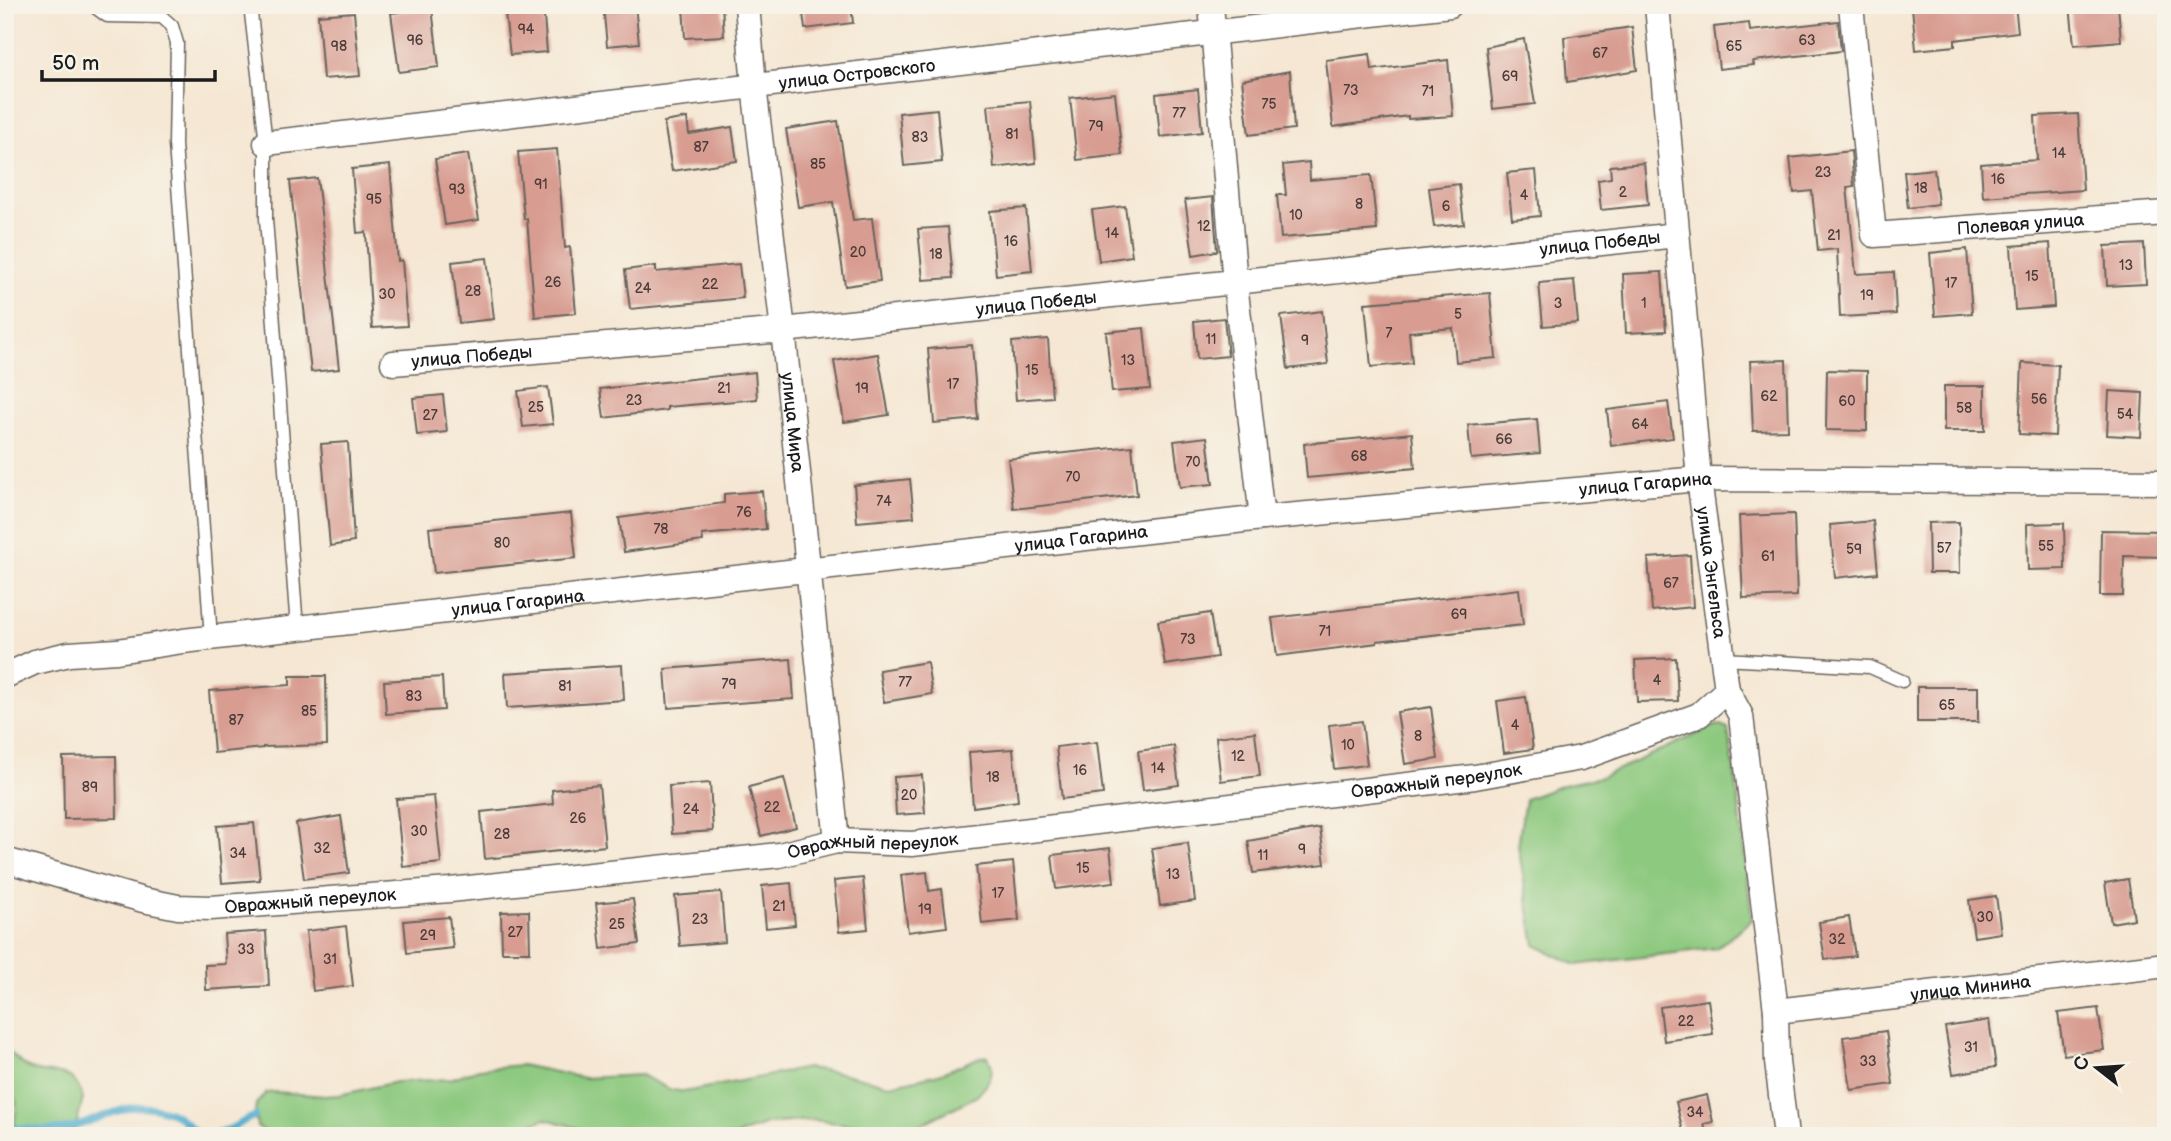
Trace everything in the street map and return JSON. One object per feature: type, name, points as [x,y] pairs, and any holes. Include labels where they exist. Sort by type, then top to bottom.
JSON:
[{"type":"street","name":"улица Мира","points":[[747,5],[837,841]]},
{"type":"street","points":[[1211,5],[1236,282],[1262,518]]},
{"type":"street","name":"улица Островского","points":[[266,143],[1450,5]]},
{"type":"street","name":"улица Энгельса","points":[[1657,5],[1699,479],[1727,690],[1741,716],[1776,1011],[1777,1062],[1786,1136]]},
{"type":"street","name":"Полевая улица","points":[[1851,5],[1874,235],[2166,213]]},
{"type":"street","name":"улица Победы","points":[[393,363],[783,330],[1677,235]]},
{"type":"street","name":"улица Гагарина","points":[[5,676],[35,662],[69,654],[117,651],[1262,518],[1699,479],[2166,482]]},
{"type":"street","name":"Овражный переулок","points":[[5,860],[143,900],[178,907],[211,908],[450,890],[779,855],[837,841],[912,844],[1475,777],[1581,758],[1699,715],[1727,690]]},
{"type":"street","name":"улица Минина","points":[[1776,1011],[2166,965]]},
{"type":"lane","points":[[92,5],[107,16],[162,17],[173,26],[177,43],[176,144],[211,638]]},
{"type":"lane","points":[[250,5],[266,143],[266,219],[297,628]]},
{"type":"lane","points":[[1723,659],[1870,667],[1902,681]]},
{"type":"green space","points":[[1717,725],[1728,729],[1752,920],[1716,948],[1576,965],[1535,945],[1518,846],[1525,799],[1566,784],[1601,777]]},
{"type":"green space","points":[[5,1049],[31,1069],[63,1074],[74,1081],[83,1099],[73,1136],[12,1136],[16,1104],[13,1093],[5,1086]]},
{"type":"green space","points":[[988,1056],[992,1067],[991,1077],[977,1096],[918,1126],[894,1133],[814,1120],[766,1124],[736,1136],[607,1136],[546,1119],[533,1123],[515,1136],[271,1136],[257,1126],[255,1110],[257,1103],[266,1093],[339,1095],[396,1082],[450,1079],[479,1069],[521,1065],[584,1078],[641,1075],[669,1089],[684,1092],[807,1068],[890,1085],[939,1074]]},
{"type":"building","points":[[504,5],[543,5],[547,52],[510,55]]},
{"type":"building","points":[[603,5],[635,5],[639,43],[607,46]]},
{"type":"building","points":[[683,5],[722,5],[724,36],[685,38]]},
{"type":"building","points":[[802,5],[851,5],[853,23],[805,29]]},
{"type":"building","points":[[2015,5],[2018,32],[1955,40],[1955,46],[1916,50],[1912,7]]},
{"type":"building","points":[[2070,5],[2118,5],[2121,41],[2074,45]]},
{"type":"building","points":[[432,8],[439,67],[399,72],[391,13]]},
{"type":"building","points":[[354,12],[360,76],[323,79],[318,15]]},
{"type":"building","points":[[1838,21],[1841,51],[1753,61],[1754,65],[1719,69],[1714,27],[1749,23],[1750,31]]},
{"type":"building","points":[[1632,27],[1637,70],[1567,82],[1564,37]]},
{"type":"building","points":[[1524,39],[1535,104],[1493,109],[1486,47]]},
{"type":"building","points":[[1370,54],[1372,70],[1448,60],[1453,116],[1408,119],[1408,116],[1333,127],[1326,60]]},
{"type":"building","points":[[1290,71],[1294,129],[1249,135],[1242,80]]},
{"type":"building","points":[[1198,89],[1202,132],[1160,137],[1156,94]]},
{"type":"building","points":[[1115,93],[1122,155],[1077,160],[1070,98]]},
{"type":"building","points":[[1030,101],[1036,163],[994,168],[988,105]]},
{"type":"building","points":[[937,109],[942,162],[904,166],[899,113]]},
{"type":"building","points":[[2078,114],[2083,190],[1983,197],[1981,164],[2037,160],[2035,116]]},
{"type":"building","points":[[687,118],[689,134],[732,127],[737,161],[672,171],[664,122]]},
{"type":"building","points":[[838,121],[853,220],[872,218],[880,281],[845,286],[833,202],[798,207],[786,129]]},
{"type":"building","points":[[557,149],[565,248],[570,247],[576,313],[535,317],[518,152]]},
{"type":"building","points":[[1851,151],[1854,186],[1847,187],[1856,274],[1894,272],[1896,314],[1840,317],[1837,249],[1818,251],[1812,191],[1794,193],[1790,158]]},
{"type":"building","points":[[468,154],[479,220],[445,225],[435,159]]},
{"type":"building","points":[[1309,162],[1310,180],[1371,175],[1377,230],[1281,238],[1277,195],[1286,195],[1283,165]]},
{"type":"building","points":[[1644,163],[1648,205],[1601,210],[1598,180],[1611,178],[1610,166]]},
{"type":"building","points":[[390,165],[398,261],[402,260],[407,326],[372,328],[366,232],[357,233],[352,169]]},
{"type":"building","points":[[1934,169],[1938,204],[1908,208],[1904,172]]},
{"type":"building","points":[[1536,170],[1540,216],[1512,219],[1507,173]]},
{"type":"building","points":[[317,178],[339,369],[311,372],[290,181]]},
{"type":"building","points":[[1459,184],[1464,224],[1434,227],[1429,188]]},
{"type":"building","points":[[1213,197],[1217,251],[1193,255],[1185,200]]},
{"type":"building","points":[[1125,206],[1132,256],[1099,261],[1092,210]]},
{"type":"building","points":[[1026,208],[1032,271],[996,275],[990,211]]},
{"type":"building","points":[[948,227],[953,278],[923,280],[918,229]]},
{"type":"building","points":[[2050,243],[2054,307],[2015,310],[2011,246]]},
{"type":"building","points":[[2144,244],[2146,284],[2107,286],[2105,246]]},
{"type":"building","points":[[1967,249],[1972,313],[1935,316],[1930,253]]},
{"type":"building","points":[[487,258],[494,319],[459,323],[452,262]]},
{"type":"building","points":[[739,264],[743,298],[630,309],[625,270],[656,266],[656,272]]},
{"type":"building","points":[[1662,272],[1666,331],[1626,333],[1623,274]]},
{"type":"building","points":[[1574,280],[1578,323],[1543,326],[1539,283]]},
{"type":"building","points":[[1490,293],[1496,358],[1456,362],[1453,328],[1409,332],[1412,363],[1371,367],[1365,303]]},
{"type":"building","points":[[1322,311],[1328,364],[1288,369],[1281,316]]},
{"type":"building","points":[[1224,318],[1228,356],[1197,359],[1194,321]]},
{"type":"building","points":[[1144,328],[1150,389],[1112,392],[1106,332]]},
{"type":"building","points":[[1048,339],[1052,397],[1016,400],[1012,342]]},
{"type":"building","points":[[972,345],[978,419],[934,423],[928,349]]},
{"type":"building","points":[[878,354],[889,415],[844,422],[834,361]]},
{"type":"building","points":[[1786,360],[1788,430],[1753,431],[1750,361]]},
{"type":"building","points":[[2022,363],[2058,365],[2055,436],[2019,434]]},
{"type":"building","points":[[1827,370],[1867,371],[1867,431],[1826,430]]},
{"type":"building","points":[[755,372],[757,399],[667,407],[667,410],[604,418],[600,389]]},
{"type":"building","points":[[1944,386],[1985,386],[1985,431],[1944,431]]},
{"type":"building","points":[[548,387],[553,424],[523,427],[518,391]]},
{"type":"building","points":[[2109,391],[2143,393],[2141,437],[2107,435]]},
{"type":"building","points":[[443,395],[447,432],[417,435],[413,398]]},
{"type":"building","points":[[1668,402],[1673,438],[1611,446],[1607,410]]},
{"type":"building","points":[[1537,419],[1540,453],[1471,459],[1468,425]]},
{"type":"building","points":[[1412,433],[1415,468],[1307,478],[1304,444]]},
{"type":"building","points":[[1207,437],[1213,484],[1180,487],[1174,441]]},
{"type":"building","points":[[348,442],[354,542],[330,546],[321,444]]},
{"type":"building","points":[[1132,446],[1137,495],[1014,509],[1008,459]]},
{"type":"building","points":[[910,479],[914,517],[857,522],[854,485]]},
{"type":"building","points":[[762,491],[766,529],[702,535],[703,541],[624,552],[619,518],[724,503],[724,494]]},
{"type":"building","points":[[571,513],[576,558],[434,573],[429,528]]},
{"type":"building","points":[[1794,514],[1797,596],[1743,598],[1739,516]]},
{"type":"building","points":[[1873,521],[1878,573],[1835,578],[1830,525]]},
{"type":"building","points":[[1959,522],[1960,573],[1929,573],[1928,523]]},
{"type":"building","points":[[2064,523],[2065,569],[2028,570],[2027,524]]},
{"type":"building","points":[[2101,530],[2166,531],[2166,557],[2124,556],[2123,596],[2100,596]]},
{"type":"building","points":[[1690,555],[1693,607],[1652,611],[1648,558]]},
{"type":"building","points":[[1519,589],[1523,625],[1377,641],[1277,656],[1272,618]]},
{"type":"building","points":[[1210,613],[1217,657],[1165,665],[1158,621]]},
{"type":"building","points":[[1676,658],[1678,701],[1637,702],[1635,660]]},
{"type":"building","points":[[791,659],[794,699],[668,708],[665,669]]},
{"type":"building","points":[[927,662],[932,694],[884,702],[879,670]]},
{"type":"building","points":[[622,665],[624,700],[507,708],[505,673]]},
{"type":"building","points":[[290,676],[326,676],[327,745],[263,747],[214,753],[209,691],[290,685]]},
{"type":"building","points":[[442,677],[444,710],[386,714],[384,681]]},
{"type":"building","points":[[1917,687],[1978,687],[1978,722],[1917,722]]},
{"type":"building","points":[[1526,697],[1533,749],[1504,753],[1497,701]]},
{"type":"building","points":[[1431,707],[1438,759],[1405,764],[1397,712]]},
{"type":"building","points":[[1362,721],[1367,765],[1334,769],[1329,725]]},
{"type":"building","points":[[1255,732],[1260,776],[1221,781],[1216,737]]},
{"type":"building","points":[[1097,742],[1103,794],[1062,799],[1056,747]]},
{"type":"building","points":[[1174,746],[1179,785],[1143,790],[1138,751]]},
{"type":"building","points":[[1013,749],[1018,801],[973,807],[969,752]]},
{"type":"building","points":[[116,756],[117,818],[64,819],[63,757]]},
{"type":"building","points":[[922,775],[925,813],[896,815],[894,777]]},
{"type":"building","points":[[784,778],[796,827],[761,836],[749,787]]},
{"type":"building","points":[[710,783],[713,831],[672,834],[669,786]]},
{"type":"building","points":[[599,785],[605,846],[485,859],[481,812],[553,804],[552,790]]},
{"type":"building","points":[[434,796],[441,863],[403,867],[396,799]]},
{"type":"building","points":[[341,816],[349,873],[304,879],[296,823]]},
{"type":"building","points":[[254,823],[260,880],[222,883],[217,826]]},
{"type":"building","points":[[1320,828],[1325,864],[1253,873],[1248,841]]},
{"type":"building","points":[[1188,843],[1195,901],[1160,906],[1152,848]]},
{"type":"building","points":[[1110,848],[1114,882],[1056,889],[1052,855]]},
{"type":"building","points":[[1013,862],[1019,920],[982,924],[976,866]]},
{"type":"building","points":[[927,872],[929,891],[942,889],[947,927],[908,932],[901,875]]},
{"type":"building","points":[[863,878],[868,929],[839,932],[834,881]]},
{"type":"building","points":[[2128,879],[2134,919],[2111,923],[2105,883]]},
{"type":"building","points":[[791,883],[795,925],[766,928],[762,886]]},
{"type":"building","points":[[721,892],[725,942],[680,946],[675,896]]},
{"type":"building","points":[[1996,896],[2001,933],[1974,937],[1969,900]]},
{"type":"building","points":[[633,899],[639,944],[601,949],[596,903]]},
{"type":"building","points":[[529,911],[530,952],[502,952],[501,912]]},
{"type":"building","points":[[449,917],[453,948],[407,953],[404,921]]},
{"type":"building","points":[[1849,917],[1855,956],[1825,960],[1819,922]]},
{"type":"building","points":[[346,926],[353,986],[313,991],[306,931]]},
{"type":"building","points":[[266,931],[269,986],[206,990],[205,965],[226,964],[224,934]]},
{"type":"building","points":[[1708,1000],[1713,1034],[1664,1041],[1660,1007]]},
{"type":"building","points":[[2098,1008],[2104,1050],[2064,1055],[2058,1013]]},
{"type":"building","points":[[1989,1020],[1996,1067],[1953,1074],[1945,1027]]},
{"type":"building","points":[[1886,1031],[1893,1084],[1851,1090],[1843,1037]]},
{"type":"building","points":[[1707,1095],[1713,1122],[1704,1124],[1707,1136],[1684,1136],[1676,1102]]},
{"type":"waterway","points":[[5,1126],[38,1130],[63,1129],[126,1109],[147,1107],[174,1114],[197,1132],[208,1135],[226,1131],[255,1116]]}]
